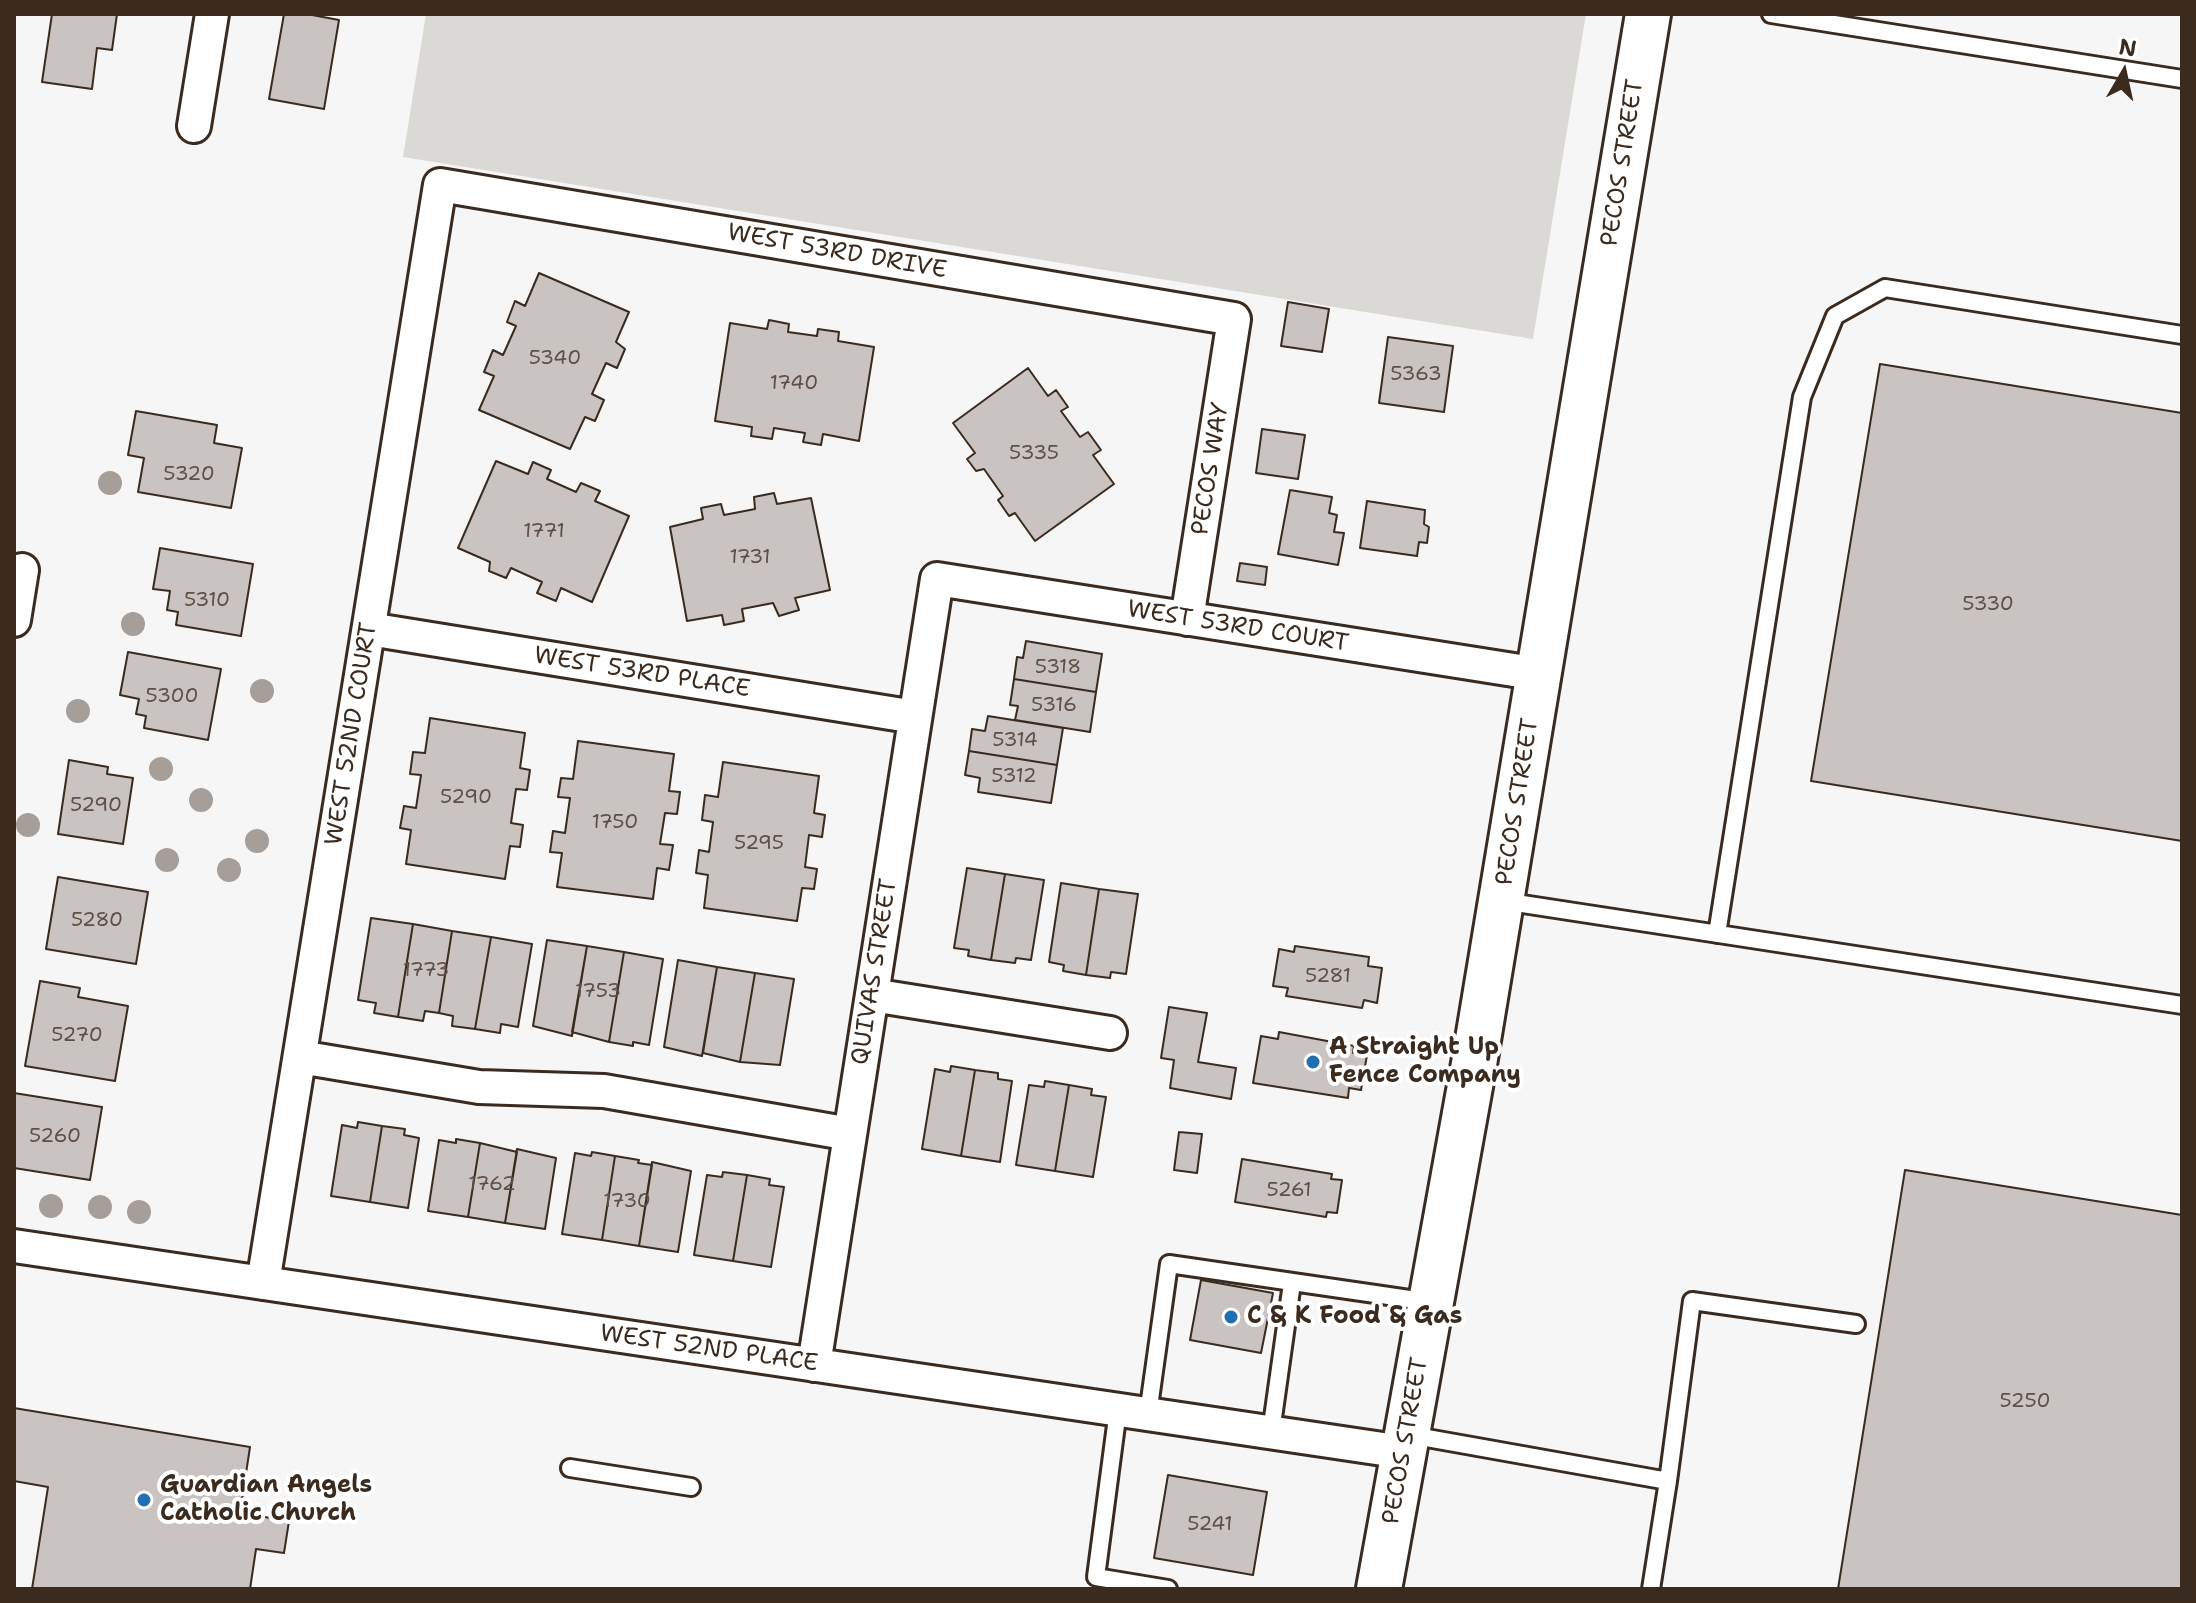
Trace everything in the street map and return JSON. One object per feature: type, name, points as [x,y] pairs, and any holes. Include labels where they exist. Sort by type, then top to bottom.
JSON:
[{"type":"main road","name":"PECOS STREET","points":[[1379,1589],[1501,901],[1648,14]]},
{"type":"street","points":[[194,126],[212,14]]},
{"type":"street","name":"WEST 53RD DRIVE","points":[[440,185],[1234,319]]},
{"type":"street","name":"WEST 52ND COURT","points":[[263,1283],[440,185]]},
{"type":"street","name":"PECOS WAY","points":[[1187,619],[1234,319]]},
{"type":"street","points":[[14,620],[22,570]]},
{"type":"street","name":"WEST 53RD COURT","points":[[937,579],[1539,674]]},
{"type":"street","name":"QUIVAS STREET","points":[[814,1365],[937,579]]},
{"type":"street","name":"WEST 53RD PLACE","points":[[369,629],[915,717]]},
{"type":"street","points":[[872,995],[1110,1033]]},
{"type":"street","points":[[300,1057],[479,1087],[604,1091],[850,1134]]},
{"type":"street","name":"WEST 52ND PLACE","points":[[14,1246],[1271,1432],[1405,1443]]},
{"type":"lane","points":[[1771,14],[2182,79]]},
{"type":"lane","points":[[1717,934],[1802,397],[1835,316],[1885,288],[2182,335]]},
{"type":"lane","points":[[1501,901],[2182,1005]]},
{"type":"lane","points":[[1168,1589],[1096,1577],[1169,1264],[1431,1303]]},
{"type":"lane","points":[[1271,1432],[1292,1283]]},
{"type":"lane","points":[[1651,1589],[1692,1301],[1856,1324]]},
{"type":"lane","points":[[1405,1443],[1668,1481]]},
{"type":"lane","points":[[570,1468],[691,1487]]},
{"type":"shaded area","points":[[426,14],[1586,14],[1533,339],[403,157]]},
{"type":"building","points":[[52,14],[117,14],[112,50],[97,48],[92,89],[42,82]]},
{"type":"building","points":[[284,14],[307,14],[339,20],[324,109],[269,99]]},
{"type":"building","points":[[539,273],[629,312],[616,342],[625,349],[617,368],[606,363],[592,394],[604,400],[595,421],[585,417],[570,449],[479,410],[494,376],[484,372],[493,350],[503,355],[516,326],[507,322],[515,301],[525,306]]},
{"type":"building","points":[[1288,302],[1329,309],[1322,352],[1281,346]]},
{"type":"building","points":[[769,320],[789,324],[788,332],[817,336],[818,329],[839,332],[838,341],[874,347],[859,441],[823,434],[821,445],[803,442],[805,433],[774,428],[772,439],[751,436],[752,427],[715,421],[730,323],[767,329]]},
{"type":"building","points":[[1388,337],[1453,346],[1444,412],[1379,403]]},
{"type":"building","points":[[1880,364],[2182,413],[2182,841],[1811,781]]},
{"type":"building","points":[[1028,368],[1048,396],[1056,390],[1068,407],[1061,411],[1080,437],[1088,432],[1101,450],[1093,455],[1114,484],[1035,541],[1015,513],[1009,516],[998,500],[1003,496],[984,469],[976,471],[967,459],[975,453],[953,423]]},
{"type":"building","points":[[136,411],[217,425],[214,443],[242,448],[231,508],[138,492],[144,458],[128,455]]},
{"type":"building","points":[[1262,429],[1305,435],[1298,479],[1256,473]]},
{"type":"building","points":[[496,461],[528,474],[533,462],[551,470],[547,479],[576,492],[581,483],[600,491],[595,501],[629,516],[592,602],[561,588],[556,601],[537,593],[542,582],[511,568],[506,578],[489,571],[490,562],[458,548]]},
{"type":"building","points":[[1290,490],[1332,497],[1329,513],[1337,515],[1334,532],[1344,533],[1338,565],[1278,554]]},
{"type":"building","points":[[774,493],[777,504],[811,498],[830,590],[795,598],[799,610],[779,616],[773,603],[742,609],[744,621],[724,625],[722,615],[687,621],[670,527],[703,519],[701,508],[721,504],[724,515],[755,509],[754,497]]},
{"type":"building","points":[[1367,501],[1425,510],[1424,524],[1429,527],[1427,543],[1419,542],[1417,556],[1360,548]]},
{"type":"building","points":[[160,548],[253,564],[241,636],[176,625],[178,612],[167,610],[170,591],[153,589]]},
{"type":"building","points":[[1240,563],[1267,567],[1265,585],[1237,581]]},
{"type":"building","points":[[1026,641],[1102,654],[1096,692],[1014,679],[1017,657],[1023,658]]},
{"type":"building","points":[[128,652],[221,669],[208,740],[144,728],[146,716],[136,714],[139,699],[120,695]]},
{"type":"building","points":[[1014,679],[1096,692],[1090,732],[1015,720],[1018,706],[1010,705]]},
{"type":"building","points":[[988,716],[1063,728],[1057,765],[969,751],[972,729],[985,731]]},
{"type":"building","points":[[430,718],[525,733],[520,768],[530,770],[527,790],[516,789],[511,823],[523,825],[520,847],[510,846],[505,879],[406,864],[411,830],[400,828],[404,806],[416,808],[421,775],[410,774],[413,752],[425,753]]},
{"type":"building","points":[[578,741],[674,754],[669,791],[680,792],[677,814],[665,813],[660,844],[673,845],[669,870],[657,868],[653,899],[557,887],[562,853],[550,852],[553,831],[565,833],[570,798],[558,797],[561,778],[573,779]]},
{"type":"building","points":[[969,751],[1057,765],[1051,803],[978,792],[980,778],[965,775]]},
{"type":"building","points":[[69,760],[108,767],[107,774],[133,778],[123,844],[58,834]]},
{"type":"building","points":[[723,762],[819,776],[814,813],[825,815],[822,837],[809,835],[805,867],[817,869],[814,889],[802,888],[797,921],[704,908],[708,875],[696,873],[699,850],[709,852],[713,822],[702,820],[705,795],[718,797]]},
{"type":"building","points":[[967,868],[1005,874],[991,960],[968,956],[969,950],[954,948]]},
{"type":"building","points":[[1005,874],[1044,880],[1031,960],[1016,958],[1015,963],[991,960]]},
{"type":"building","points":[[58,877],[148,892],[136,964],[46,949]]},
{"type":"building","points":[[1061,883],[1099,889],[1086,975],[1063,971],[1064,965],[1049,962]]},
{"type":"building","points":[[1099,889],[1138,894],[1126,974],[1111,972],[1110,978],[1086,975]]},
{"type":"building","points":[[371,918],[413,924],[398,1017],[374,1013],[376,1003],[358,1000]]},
{"type":"building","points":[[413,924],[452,931],[439,1013],[425,1011],[423,1021],[398,1017]]},
{"type":"building","points":[[452,931],[491,937],[475,1029],[452,1026],[453,1016],[439,1013]]},
{"type":"building","points":[[491,937],[532,944],[518,1027],[501,1024],[500,1033],[475,1029]]},
{"type":"building","points":[[547,940],[587,946],[572,1036],[533,1026]]},
{"type":"building","points":[[587,946],[624,952],[609,1042],[572,1032]]},
{"type":"building","points":[[1295,946],[1369,957],[1368,966],[1382,968],[1377,1003],[1364,1000],[1362,1008],[1286,996],[1288,988],[1273,986],[1279,949],[1294,952]]},
{"type":"building","points":[[624,952],[663,959],[649,1045],[609,1042]]},
{"type":"building","points":[[678,960],[717,967],[702,1056],[664,1047]]},
{"type":"building","points":[[717,967],[755,973],[740,1062],[703,1053]]},
{"type":"building","points":[[755,973],[794,979],[780,1065],[740,1062]]},
{"type":"building","points":[[40,981],[80,988],[78,997],[128,1006],[115,1081],[25,1066]]},
{"type":"building","points":[[1169,1007],[1207,1013],[1198,1062],[1236,1068],[1231,1099],[1170,1088],[1174,1060],[1161,1058]]},
{"type":"building","points":[[1279,1032],[1354,1046],[1353,1053],[1367,1055],[1361,1090],[1349,1088],[1348,1098],[1253,1083],[1261,1036],[1278,1039]]},
{"type":"building","points":[[951,1066],[975,1070],[961,1156],[922,1149],[935,1069],[950,1072]]},
{"type":"building","points":[[975,1070],[998,1073],[998,1079],[1012,1081],[1000,1162],[961,1156]]},
{"type":"building","points":[[1045,1081],[1069,1085],[1055,1171],[1016,1165],[1029,1085],[1044,1087]]},
{"type":"building","points":[[1069,1085],[1092,1089],[1091,1095],[1106,1097],[1093,1177],[1055,1171]]},
{"type":"building","points":[[14,1093],[102,1107],[90,1180],[14,1168]]},
{"type":"building","points":[[358,1122],[382,1126],[370,1202],[331,1196],[342,1125],[357,1128]]},
{"type":"building","points":[[382,1126],[405,1129],[404,1135],[419,1138],[408,1208],[370,1202]]},
{"type":"building","points":[[1179,1132],[1202,1134],[1197,1173],[1174,1170]]},
{"type":"building","points":[[456,1139],[480,1143],[468,1217],[428,1211],[439,1140],[456,1143]]},
{"type":"building","points":[[480,1143],[517,1152],[505,1223],[468,1217]]},
{"type":"building","points":[[517,1149],[556,1158],[545,1229],[505,1223]]},
{"type":"building","points":[[592,1152],[615,1156],[602,1240],[562,1234],[575,1153],[591,1156]]},
{"type":"building","points":[[615,1156],[652,1165],[639,1246],[602,1240]]},
{"type":"building","points":[[1242,1159],[1332,1174],[1331,1179],[1342,1180],[1337,1213],[1327,1212],[1326,1217],[1235,1202]]},
{"type":"building","points":[[652,1162],[691,1171],[678,1252],[639,1246]]},
{"type":"building","points":[[1905,1170],[2182,1215],[2182,1589],[1838,1589]]},
{"type":"building","points":[[723,1172],[747,1175],[733,1261],[694,1255],[707,1175],[722,1177]]},
{"type":"building","points":[[747,1175],[770,1179],[769,1185],[784,1187],[771,1267],[733,1261]]},
{"type":"building","name":"C & K Food & Gas","points":[[1201,1280],[1273,1293],[1261,1353],[1190,1340]]},
{"type":"building","name":"Guardian Angels Catholic Church","points":[[14,1408],[250,1447],[240,1513],[289,1521],[284,1553],[256,1549],[250,1589],[32,1589],[48,1487],[14,1481]]},
{"type":"building","points":[[1168,1475],[1267,1492],[1253,1575],[1154,1558]]},
{"type":"place","name":"A Straight Up Fence Company","points":[[1313,1062]]},
{"type":"place","name":"C & K Food & Gas","points":[[1231,1317]]},
{"type":"place","name":"Guardian Angels Catholic Church","points":[[144,1500]]}]
